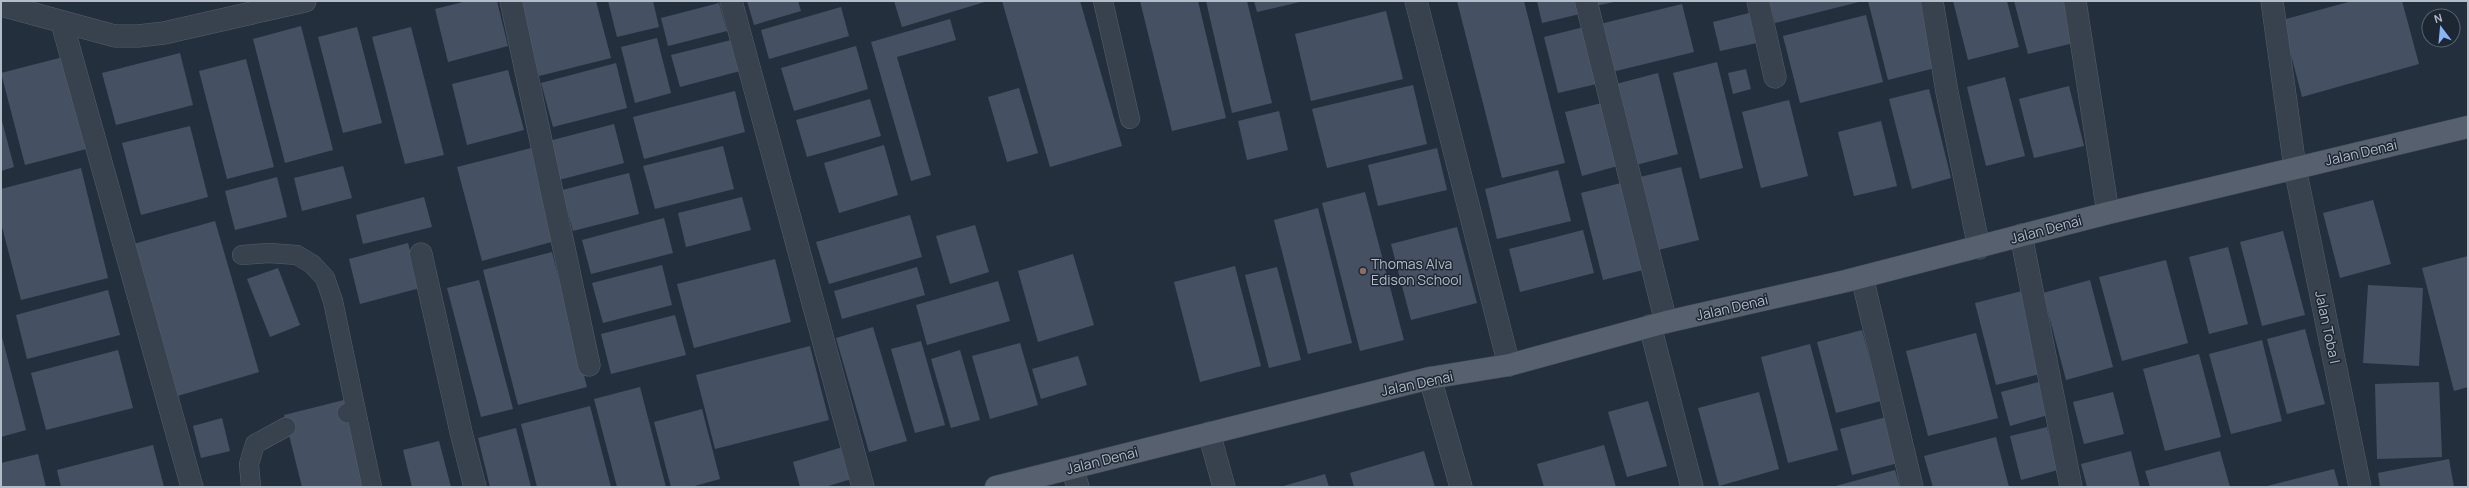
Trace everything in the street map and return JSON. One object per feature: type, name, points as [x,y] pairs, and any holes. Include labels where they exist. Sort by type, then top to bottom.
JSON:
[{"type":"main road","name":"Jalan Denai","points":[[996,487],[1075,477],[1208,433],[1430,378],[1509,365],[1658,324],[1862,277],[1979,248],[2021,235],[2108,213],[2468,127]]},
{"type":"street","points":[[1,5],[62,23],[115,36],[138,36],[164,33],[258,6],[305,1]]},
{"type":"street","points":[[511,1],[589,365]]},
{"type":"street","points":[[732,1],[863,487]]},
{"type":"street","points":[[1416,1],[1509,365]]},
{"type":"street","points":[[1586,1],[1658,324],[1692,487]]},
{"type":"street","points":[[1758,1],[1775,77]]},
{"type":"street","points":[[1932,1],[1947,92],[1979,248]]},
{"type":"street","points":[[2075,1],[2108,213]]},
{"type":"street","name":"Jalan Toba I","points":[[2272,1],[2295,168],[2360,487]]},
{"type":"street","points":[[62,23],[192,487]]},
{"type":"street","points":[[2021,235],[2071,487]]},
{"type":"street","points":[[422,254],[461,432],[475,487]]},
{"type":"street","points":[[1862,277],[1912,487]]},
{"type":"street","points":[[1430,378],[1461,487]]},
{"type":"street","points":[[1208,433],[1224,487]]},
{"type":"lane","points":[[1103,1],[1130,119]]},
{"type":"lane","points":[[242,256],[269,253],[297,255],[312,264],[325,278],[334,301],[352,412],[372,487]]},
{"type":"lane","points":[[251,487],[249,464],[255,444],[286,426]]},
{"type":"building","points":[[467,1],[497,1],[508,46],[448,62],[435,9]]},
{"type":"building","points":[[519,1],[596,1],[611,58],[539,76]]},
{"type":"building","points":[[608,1],[653,1],[659,27],[617,37]]},
{"type":"building","points":[[747,1],[798,1],[801,11],[754,25]]},
{"type":"building","points":[[894,1],[988,1],[902,27]]},
{"type":"building","points":[[1002,1],[1080,1],[1122,146],[1050,167]]},
{"type":"building","points":[[1140,1],[1198,1],[1226,118],[1172,131]]},
{"type":"building","points":[[1206,1],[1247,1],[1272,103],[1232,113]]},
{"type":"building","points":[[1254,1],[1300,1],[1300,2],[1257,12]]},
{"type":"building","points":[[1457,1],[1524,1],[1565,163],[1502,178]]},
{"type":"building","points":[[1537,1],[1577,1],[1580,14],[1542,23]]},
{"type":"building","points":[[1594,1],[1614,1],[1614,2],[1595,6]]},
{"type":"building","points":[[1769,1],[1859,1],[1859,2],[1775,23]]},
{"type":"building","points":[[1868,1],[1922,1],[1939,67],[1888,80]]},
{"type":"building","points":[[1953,1],[2007,1],[2019,47],[1968,60]]},
{"type":"building","points":[[2014,1],[2064,1],[2074,43],[2028,54]]},
{"type":"building","points":[[2352,1],[2402,1],[2419,64],[2302,97],[2282,20]]},
{"type":"building","points":[[719,3],[727,31],[668,46],[661,18]]},
{"type":"building","points":[[1682,4],[1694,52],[1612,72],[1600,24]]},
{"type":"building","points":[[841,7],[849,36],[769,59],[761,30]]},
{"type":"building","points":[[1386,11],[1403,79],[1311,101],[1295,34]]},
{"type":"building","points":[[1749,13],[1757,43],[1720,51],[1713,22]]},
{"type":"building","points":[[1866,15],[1883,82],[1800,103],[1783,36]]},
{"type":"building","points":[[950,19],[956,40],[897,57],[931,175],[911,181],[871,42]]},
{"type":"building","points":[[301,26],[333,150],[285,163],[253,39]]},
{"type":"building","points":[[1588,26],[1601,83],[1558,93],[1544,37]]},
{"type":"building","points":[[357,27],[382,123],[343,133],[318,37]]},
{"type":"building","points":[[411,27],[444,155],[405,164],[372,37]]},
{"type":"building","points":[[657,38],[671,93],[635,103],[621,47]]},
{"type":"building","points":[[735,39],[744,70],[680,87],[671,55]]},
{"type":"building","points":[[856,46],[868,89],[794,111],[781,68]]},
{"type":"building","points":[[180,53],[193,105],[116,125],[102,73]]},
{"type":"building","points":[[67,56],[90,148],[25,165],[1,73]]},
{"type":"building","points":[[246,59],[274,167],[227,179],[199,71]]},
{"type":"building","points":[[1717,62],[1743,168],[1700,179],[1673,73]]},
{"type":"building","points":[[616,63],[627,108],[553,127],[541,83]]},
{"type":"building","points":[[1746,69],[1751,89],[1733,94],[1728,73]]},
{"type":"building","points":[[508,70],[524,130],[467,145],[452,84]]},
{"type":"building","points":[[1658,73],[1678,154],[1636,165],[1616,84]]},
{"type":"building","points":[[2005,77],[2025,156],[1986,166],[1967,87]]},
{"type":"building","points":[[1413,85],[1427,144],[1327,168],[1312,109]]},
{"type":"building","points":[[2069,86],[2084,146],[2034,158],[2019,99]]},
{"type":"building","points":[[1019,88],[1038,153],[1007,162],[988,97]]},
{"type":"building","points":[[1929,89],[1951,178],[1912,189],[1889,99]]},
{"type":"building","points":[[735,91],[745,132],[644,159],[633,117]]},
{"type":"building","points":[[870,99],[881,136],[807,157],[796,120]]},
{"type":"building","points":[[1789,100],[1808,176],[1761,188],[1742,112]]},
{"type":"building","points":[[1606,102],[1621,165],[1582,176],[1565,112]]},
{"type":"building","points":[[1279,111],[1288,150],[1247,160],[1238,121]]},
{"type":"building","points":[[1,117],[14,167],[1,171]]},
{"type":"building","points":[[1881,121],[1897,186],[1854,196],[1838,132]]},
{"type":"building","points":[[614,124],[624,163],[559,180],[549,141]]},
{"type":"building","points":[[190,126],[208,197],[141,215],[122,143]]},
{"type":"building","points":[[884,145],[898,195],[839,213],[824,163]]},
{"type":"building","points":[[723,146],[734,189],[655,209],[643,166]]},
{"type":"building","points":[[531,148],[555,241],[482,261],[457,167]]},
{"type":"building","points":[[1437,148],[1447,190],[1378,206],[1368,165]]},
{"type":"building","points":[[343,166],[352,198],[302,211],[294,178]]},
{"type":"building","points":[[1681,167],[1699,240],[1654,251],[1636,178]]},
{"type":"building","points":[[81,168],[108,278],[21,300],[1,223],[1,189]]},
{"type":"building","points":[[1558,170],[1571,221],[1497,239],[1485,189]]},
{"type":"building","points":[[629,173],[639,214],[573,231],[562,190]]},
{"type":"building","points":[[277,177],[287,217],[235,230],[225,191]]},
{"type":"building","points":[[1625,182],[1647,269],[1603,280],[1581,193]]},
{"type":"building","name":"Thomas Alva Edison School","points":[[1365,192],[1404,340],[1360,351],[1322,203]]},
{"type":"building","points":[[424,197],[432,227],[363,244],[356,215]]},
{"type":"building","points":[[742,197],[751,230],[686,247],[678,213]]},
{"type":"building","points":[[2373,200],[2391,264],[2340,278],[2323,213]]},
{"type":"building","points":[[1318,208],[1352,343],[1308,354],[1274,220]]},
{"type":"building","points":[[910,215],[922,257],[829,284],[816,242]]},
{"type":"building","points":[[664,218],[673,253],[591,274],[582,240]]},
{"type":"building","points":[[215,221],[259,372],[174,397],[130,245]]},
{"type":"building","points":[[975,225],[989,272],[950,284],[936,236]]},
{"type":"building","points":[[1457,227],[1477,303],[1411,320],[1391,244]]},
{"type":"building","points":[[1583,230],[1594,273],[1520,292],[1509,249]]},
{"type":"building","points":[[2283,231],[2305,315],[2262,326],[2240,242]]},
{"type":"building","points":[[408,243],[420,288],[360,304],[349,259]]},
{"type":"building","points":[[2228,247],[2248,324],[2209,334],[2189,257]]},
{"type":"building","points":[[552,252],[587,387],[518,405],[483,270]]},
{"type":"building","points":[[1073,254],[1094,325],[1038,342],[1018,271]]},
{"type":"building","points":[[2468,256],[2468,387],[2454,391],[2422,268]]},
{"type":"building","points":[[775,259],[791,322],[694,348],[677,284]]},
{"type":"building","points":[[2166,260],[2188,343],[2122,361],[2099,277]]},
{"type":"building","points":[[662,265],[672,305],[603,323],[592,283]]},
{"type":"building","points":[[1235,266],[1261,366],[1200,382],[1174,282]]},
{"type":"building","points":[[917,267],[925,295],[842,319],[834,291]]},
{"type":"building","points":[[1277,267],[1301,360],[1269,368],[1245,275]]},
{"type":"building","points":[[278,268],[300,325],[270,337],[247,279]]},
{"type":"building","points":[[479,280],[513,409],[481,417],[447,288]]},
{"type":"building","points":[[2090,280],[2113,367],[2066,380],[2043,293]]},
{"type":"building","points":[[998,281],[1010,321],[927,345],[916,305]]},
{"type":"building","points":[[2368,285],[2423,288],[2419,366],[2363,363]]},
{"type":"building","points":[[108,290],[120,335],[27,359],[16,315]]},
{"type":"building","points":[[2022,291],[2044,373],[1996,385],[1975,303]]},
{"type":"building","points":[[675,315],[686,355],[611,374],[601,334]]},
{"type":"building","points":[[873,327],[907,441],[869,452],[836,338]]},
{"type":"building","points":[[2305,329],[2325,404],[2287,414],[2267,339]]},
{"type":"building","points":[[1862,330],[1881,401],[1836,413],[1817,342]]},
{"type":"building","points":[[1,333],[26,430],[1,437]]},
{"type":"building","points":[[1976,333],[1998,418],[1928,436],[1906,351]]},
{"type":"building","points":[[2262,340],[2282,421],[2231,434],[2209,354]]},
{"type":"building","points":[[921,341],[945,425],[915,433],[891,349]]},
{"type":"building","points":[[1020,343],[1038,405],[990,419],[972,356]]},
{"type":"building","points":[[1810,344],[1838,450],[1788,463],[1761,357]]},
{"type":"building","points":[[810,346],[829,420],[715,449],[696,375]]},
{"type":"building","points":[[118,350],[133,408],[46,430],[31,373]]},
{"type":"building","points":[[960,350],[980,420],[951,428],[931,359]]},
{"type":"building","points":[[2199,354],[2221,437],[2165,451],[2143,369]]},
{"type":"building","points":[[1078,356],[1087,385],[1041,399],[1032,369]]},
{"type":"building","points":[[2039,382],[2048,415],[2010,426],[2001,392]]},
{"type":"building","points":[[2439,382],[2442,457],[2377,459],[2375,384]]},
{"type":"building","points":[[640,387],[666,487],[617,487],[594,399]]},
{"type":"building","points":[[1759,392],[1779,469],[1719,486],[1698,408]]},
{"type":"building","points":[[2113,392],[2124,434],[2084,444],[2073,402]]},
{"type":"building","points":[[344,400],[366,487],[302,487],[284,415]]},
{"type":"building","points":[[1648,401],[1667,466],[1627,477],[1608,412]]},
{"type":"building","points":[[590,406],[611,487],[537,487],[521,424]]},
{"type":"building","points":[[702,409],[720,479],[691,487],[671,487],[654,422]]},
{"type":"building","points":[[1894,415],[1906,461],[1852,475],[1840,429]]},
{"type":"building","points":[[222,418],[230,451],[201,458],[193,426]]},
{"type":"building","points":[[2047,427],[2058,470],[2021,480],[2010,436]]},
{"type":"building","points":[[516,428],[531,487],[490,487],[478,438]]},
{"type":"building","points":[[1996,437],[2009,487],[1933,487],[1924,456]]},
{"type":"building","points":[[439,441],[451,487],[412,487],[403,450]]},
{"type":"building","points":[[153,445],[164,487],[61,487],[57,470]]},
{"type":"building","points":[[1604,445],[1616,487],[1544,487],[1537,464]]},
{"type":"building","points":[[846,446],[855,478],[825,487],[800,487],[793,462]]},
{"type":"building","points":[[1424,451],[1435,487],[1354,487],[1350,473]]},
{"type":"building","points":[[2131,451],[2140,487],[2087,487],[2081,464]]},
{"type":"building","points":[[2220,451],[2230,487],[2150,487],[2145,471]]},
{"type":"building","points":[[38,454],[46,487],[1,487],[1,463]]},
{"type":"building","points":[[2449,459],[2454,487],[2380,487],[2378,473]]},
{"type":"building","points":[[2334,469],[2339,487],[2267,487],[2267,486]]},
{"type":"building","points":[[1895,470],[1900,487],[1832,487]]},
{"type":"building","points":[[1325,474],[1329,487],[1280,487]]},
{"type":"place","name":"Thomas Alva Edison School","points":[[1363,271]]}]
